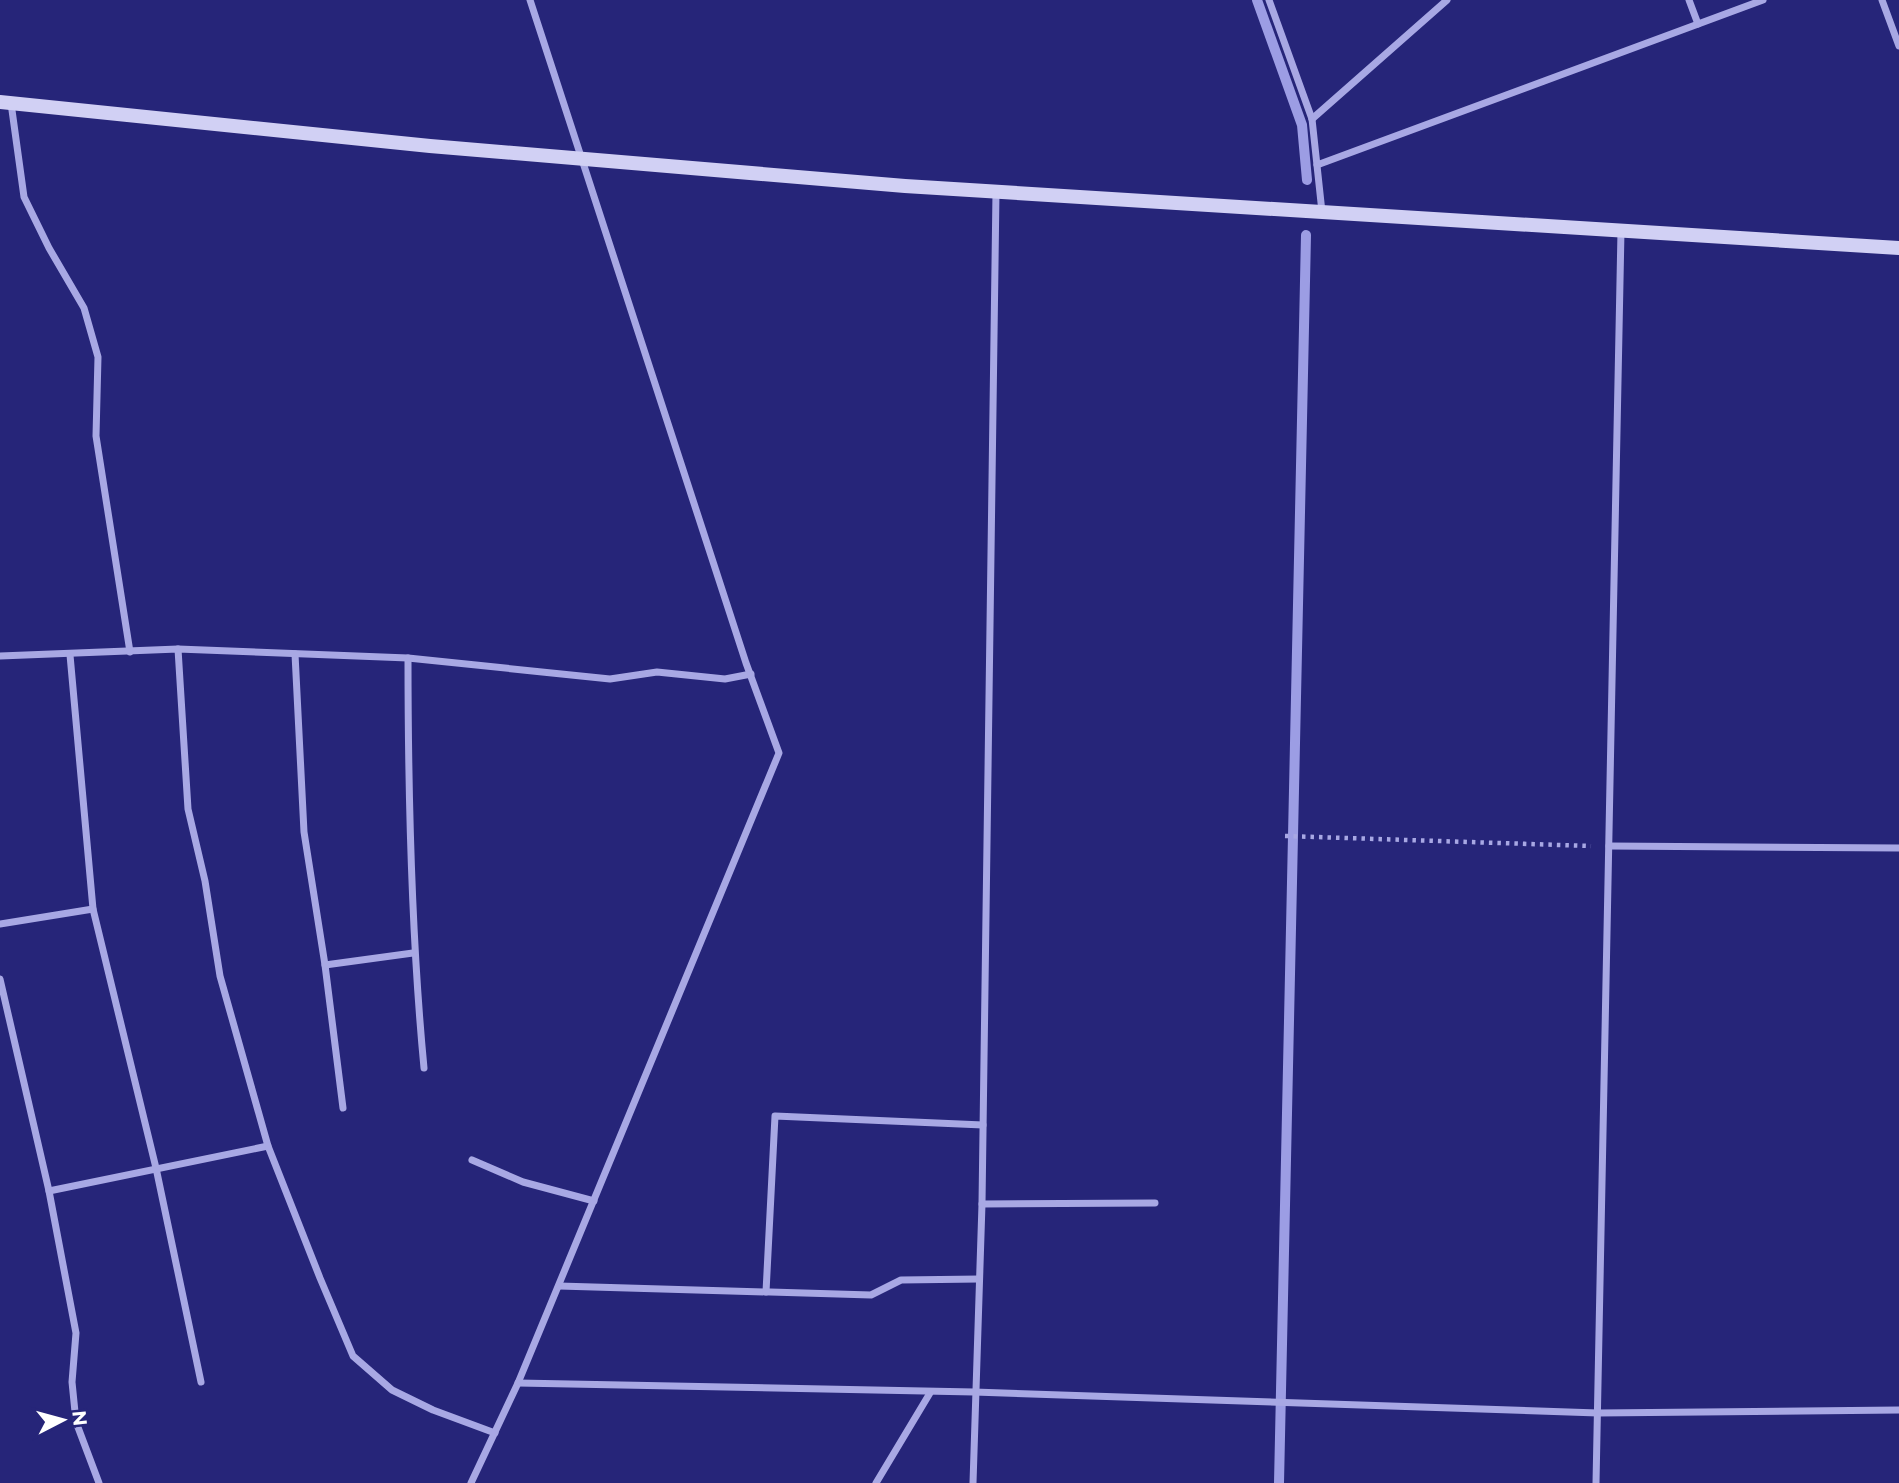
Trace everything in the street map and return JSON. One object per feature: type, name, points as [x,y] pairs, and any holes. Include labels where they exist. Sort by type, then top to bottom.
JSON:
[{"type":"street","points":[[471,1483],[519,1383],[779,753],[746,663],[584,158],[530,0]]},
{"type":"street","points":[[1269,0],[1312,119],[1322,212]]},
{"type":"street","points":[[1312,119],[1447,0]]},
{"type":"street","points":[[1689,0],[1698,24]]},
{"type":"street","points":[[1317,165],[1763,0]]},
{"type":"street","points":[[1882,0],[1899,46]]},
{"type":"street","points":[[130,652],[96,436],[98,357],[84,308],[48,248],[24,197],[6,102],[430,146],[996,191],[1899,248]]},
{"type":"street","points":[[973,1483],[982,1204],[996,191]]},
{"type":"street","points":[[1596,1483],[1621,231]]},
{"type":"street","points":[[0,656],[178,649],[408,659],[610,679],[657,671],[725,679],[751,674]]},
{"type":"street","points":[[178,649],[188,809],[205,881],[220,976],[268,1146],[353,1356],[392,1390],[433,1410],[495,1433]]},
{"type":"street","points":[[295,654],[304,832],[325,965],[343,1108]]},
{"type":"street","points":[[70,655],[93,909],[156,1168],[201,1382]]},
{"type":"street","points":[[408,659],[408,818],[413,953],[424,1069]]},
{"type":"street","points":[[1609,846],[1899,848]]},
{"type":"street","points":[[0,924],[93,909]]},
{"type":"street","points":[[325,965],[413,953]]},
{"type":"street","points":[[0,979],[49,1191],[76,1333],[72,1382],[76,1422],[99,1483]]},
{"type":"street","points":[[766,1292],[775,1116],[983,1125]]},
{"type":"street","points":[[49,1191],[268,1146]]},
{"type":"street","points":[[472,1160],[523,1182],[593,1201]]},
{"type":"street","points":[[982,1204],[1155,1203]]},
{"type":"street","points":[[559,1286],[871,1295],[901,1280],[979,1279]]},
{"type":"street","points":[[519,1383],[974,1392],[1290,1405],[1598,1413],[1899,1410]]},
{"type":"street","points":[[876,1483],[930,1393]]},
{"type":"path","points":[[1285,836],[1609,846]]},
{"type":"waterway","points":[[1257,0],[1302,125],[1307,180]]},
{"type":"waterway","points":[[1279,1483],[1306,235]]}]
